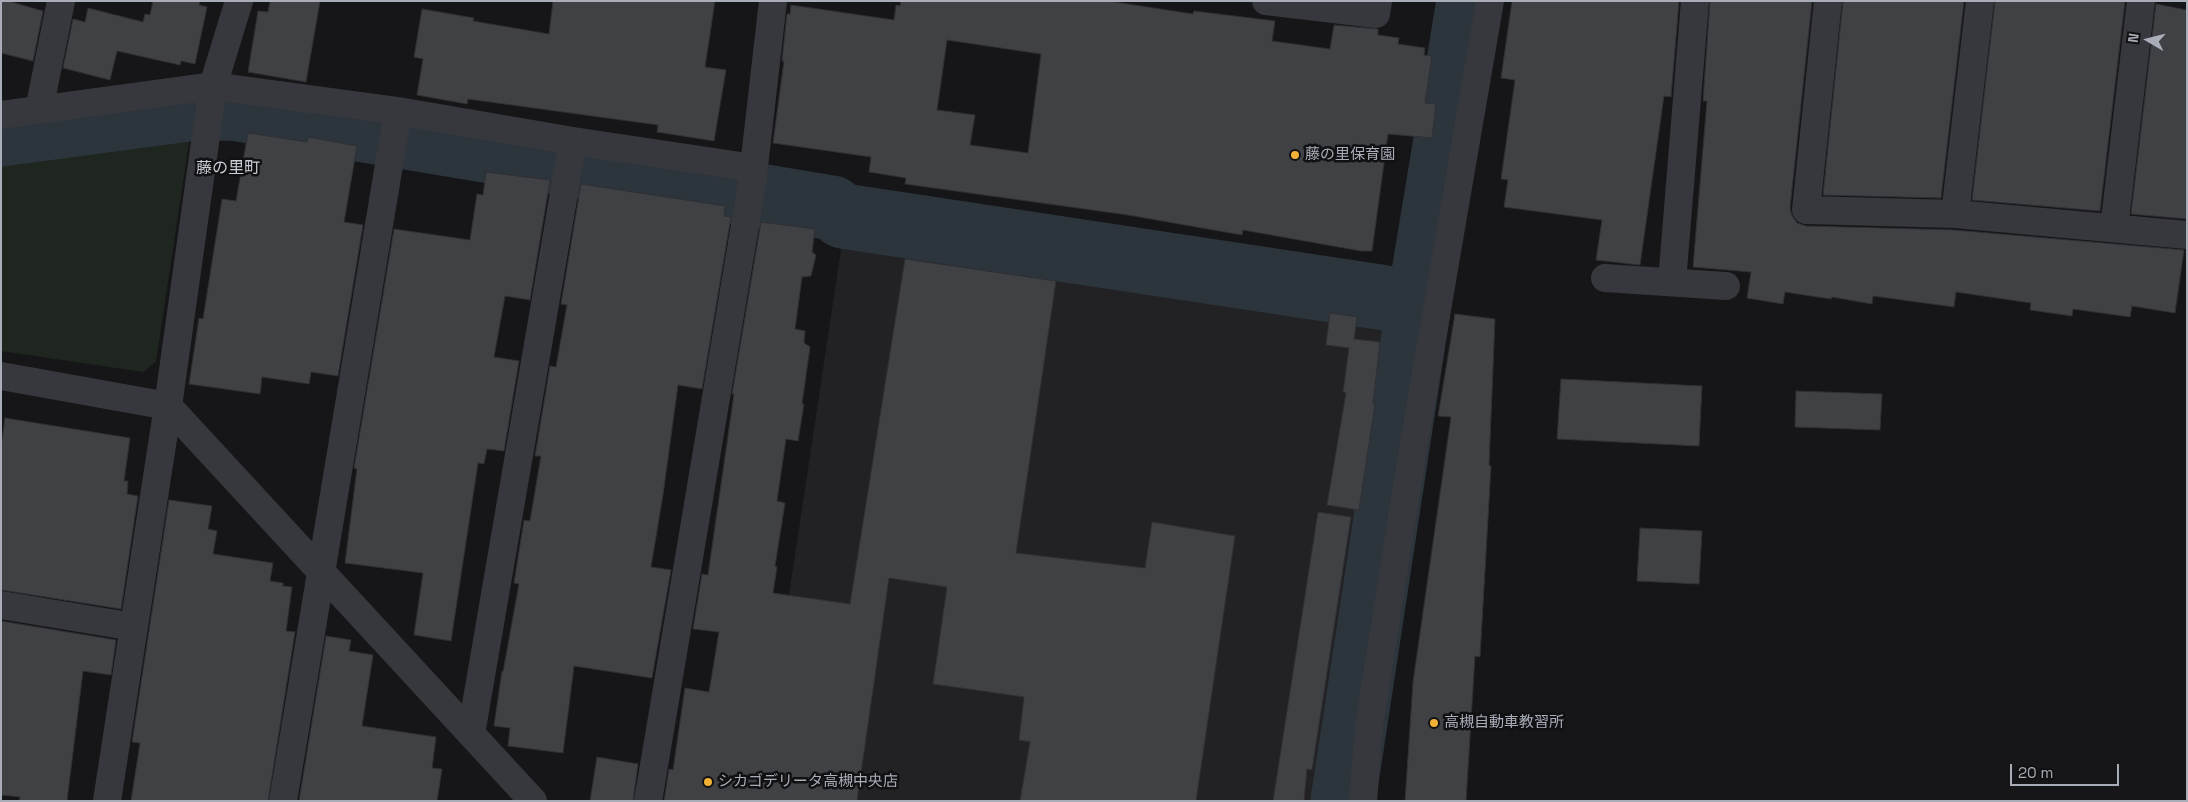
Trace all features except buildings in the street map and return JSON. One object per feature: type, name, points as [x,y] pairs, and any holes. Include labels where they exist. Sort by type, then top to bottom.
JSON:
[{"type":"street","points":[[40,110],[61,1]]},
{"type":"street","points":[[107,801],[168,406],[211,102],[239,1]]},
{"type":"street","points":[[648,801],[751,186],[773,1]]},
{"type":"street","points":[[1266,1],[1376,14],[1378,1]]},
{"type":"street","points":[[1363,801],[1370,726],[1413,449],[1490,1]]},
{"type":"street","points":[[1672,282],[1695,1]]},
{"type":"street","points":[[1828,1],[1806,210],[1955,214],[2187,235]]},
{"type":"street","points":[[1955,214],[1980,1]]},
{"type":"street","points":[[2114,228],[2141,1]]},
{"type":"street","points":[[1,115],[40,110],[211,102],[395,127],[572,146],[751,186]]},
{"type":"street","points":[[284,801],[395,127]]},
{"type":"street","points":[[471,734],[572,146]]},
{"type":"street","points":[[1605,278],[1726,286]]},
{"type":"street","points":[[1,376],[168,406],[533,801]]},
{"type":"street","points":[[1,605],[134,627]]},
{"type":"shaded area","points":[[192,123],[156,362],[143,372],[1,351],[1,151]]},
{"type":"shaded area","points":[[845,223],[1402,316],[1335,801],[758,801]]},
{"type":"waterway","points":[[1343,801],[1419,303],[1469,1]]},
{"type":"waterway","points":[[1,134],[188,109],[232,108],[832,208],[843,216],[1419,303]]},
{"type":"place","name":"藤の里保育園","points":[[1295,155]]},
{"type":"place","name":"高槻自動車教習所","points":[[1434,723]]},
{"type":"place","name":"シカゴデリータ高槻中央店","points":[[708,782]]},
{"type":"district","name":"藤の里町","points":[[228,169]]}]
